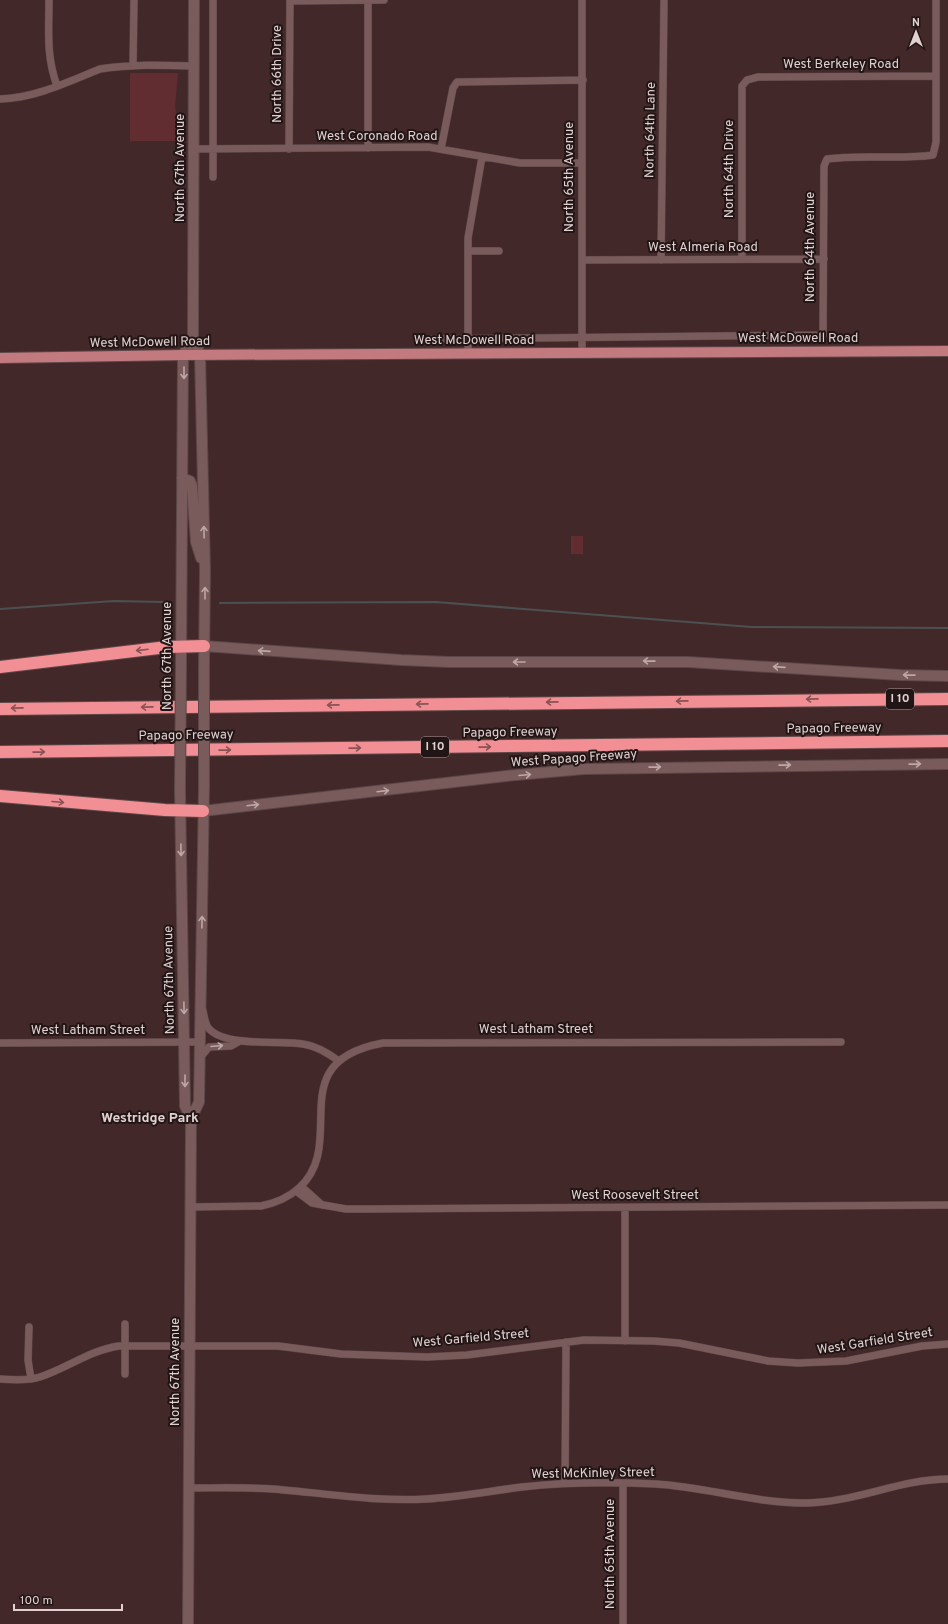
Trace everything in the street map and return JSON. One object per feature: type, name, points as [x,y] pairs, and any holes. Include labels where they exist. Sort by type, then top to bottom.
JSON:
[{"type":"highway","points":[[0,667],[181,646],[204,646]]},
{"type":"highway","name":"I 10","points":[[0,708],[948,699]]},
{"type":"highway","name":"Papago Freeway","points":[[0,752],[947,741]]},
{"type":"highway","points":[[0,796],[203,812]]},
{"type":"main road","name":"North 67th Avenue","points":[[188,1624],[191,1119],[199,1102],[205,616],[200,355],[193,337],[194,0]]},
{"type":"main road","name":"North 67th Avenue","points":[[191,1119],[185,1106],[180,789],[184,355],[193,337]]},
{"type":"main road","name":"West McDowell Road","points":[[0,358],[184,355],[948,351]]},
{"type":"main road","points":[[182,478],[190,481],[192,486],[196,542],[205,571]]},
{"type":"main road","points":[[204,646],[408,660],[688,662],[900,675],[948,676]]},
{"type":"main road","name":"West Papago Freeway","points":[[203,812],[500,777],[584,769],[948,764]]},
{"type":"street","points":[[49,0],[48,49],[50,63],[57,86]]},
{"type":"street","points":[[133,66],[134,0]]},
{"type":"street","points":[[213,0],[213,177]]},
{"type":"street","points":[[368,0],[368,148]]},
{"type":"street","points":[[290,1],[384,0]]},
{"type":"street","name":"North 65th Avenue","points":[[582,0],[582,354]]},
{"type":"street","name":"North 64th Lane","points":[[661,260],[664,0]]},
{"type":"street","points":[[936,0],[936,76]]},
{"type":"street","name":"North 66th Drive","points":[[290,1],[290,149]]},
{"type":"street","points":[[0,99],[34,94],[100,70],[133,66],[194,66]]},
{"type":"street","name":"West Berkeley Road","points":[[746,80],[758,77],[936,76]]},
{"type":"street","name":"North 64th Avenue","points":[[823,336],[824,166],[827,159],[918,157],[933,155],[936,142],[936,76]]},
{"type":"street","points":[[441,149],[453,88],[457,82],[582,80]]},
{"type":"street","name":"North 64th Drive","points":[[742,259],[742,86],[746,80]]},
{"type":"street","name":"West Coronado Road","points":[[194,149],[428,147],[520,164],[582,163]]},
{"type":"street","points":[[468,354],[469,226],[482,157]]},
{"type":"street","points":[[468,251],[499,251]]},
{"type":"street","name":"West Almeria Road","points":[[582,260],[824,259]]},
{"type":"street","name":"West McDowell Road","points":[[433,339],[823,336]]},
{"type":"street","points":[[190,1207],[261,1206],[276,1202],[299,1188],[311,1175],[318,1158],[321,1097],[326,1080],[339,1061],[322,1050],[302,1044],[240,1041],[218,1034],[207,1026],[200,993]]},
{"type":"street","points":[[199,1059],[209,1047],[230,1046],[240,1041]]},
{"type":"street","name":"West Latham Street","points":[[0,1043],[200,1042]]},
{"type":"street","name":"West Latham Street","points":[[339,1061],[357,1050],[383,1043],[841,1042]]},
{"type":"street","name":"West Roosevelt Street","points":[[299,1188],[312,1203],[346,1209],[370,1210],[948,1205]]},
{"type":"street","points":[[625,1208],[625,1341]]},
{"type":"street","points":[[125,1374],[126,1324]]},
{"type":"street","points":[[29,1327],[28,1360],[31,1379]]},
{"type":"street","name":"West Garfield Street","points":[[0,1380],[31,1379],[46,1375],[106,1348],[125,1346],[278,1346],[341,1354],[421,1357],[467,1355],[566,1342],[625,1341],[679,1343],[768,1361],[798,1363],[846,1361],[922,1346],[948,1344]]},
{"type":"street","points":[[565,1483],[566,1342]]},
{"type":"street","name":"West McKinley Street","points":[[189,1488],[271,1489],[347,1497],[408,1499],[471,1495],[520,1487],[565,1483],[623,1484],[671,1486],[761,1500],[805,1503],[843,1499],[920,1482],[948,1479]]},
{"type":"street","name":"North 65th Avenue","points":[[623,1484],[623,1624]]},
{"type":"shaded area","points":[[130,73],[178,73],[175,107],[180,141],[130,141]]},
{"type":"shaded area","points":[[571,536],[583,536],[583,554],[571,554]]},
{"type":"waterway","points":[[0,609],[114,601],[164,602]]},
{"type":"waterway","points":[[220,603],[436,602],[751,627],[948,628]]},
{"type":"district","name":"Westridge Park","points":[[150,1118]]}]
